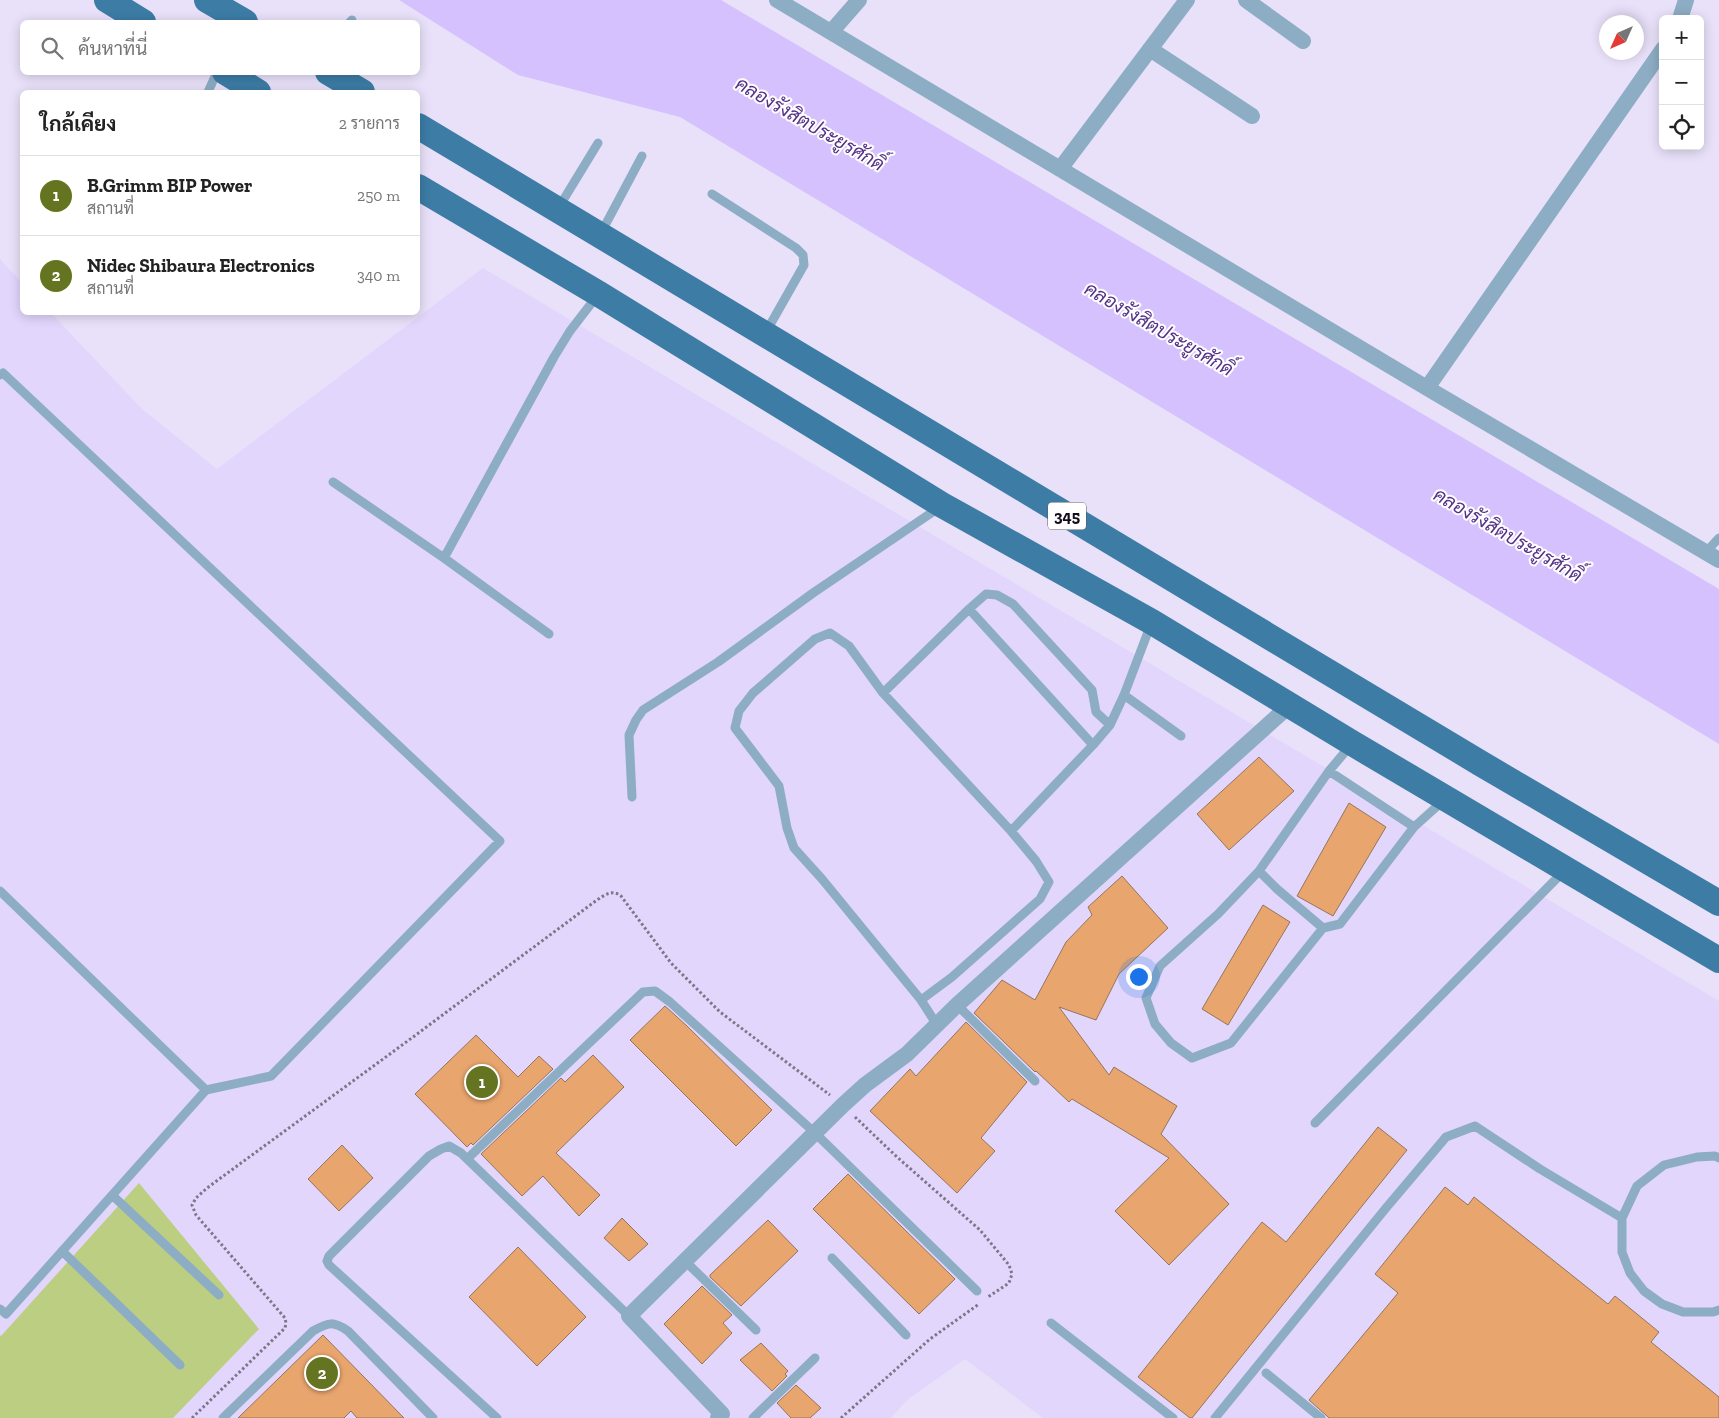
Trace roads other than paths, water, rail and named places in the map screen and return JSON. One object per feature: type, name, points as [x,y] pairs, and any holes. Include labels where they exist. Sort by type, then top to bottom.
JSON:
[{"type":"main road","points":[[107,0],[141,20]]},
{"type":"main road","points":[[206,0],[241,20]]},
{"type":"main road","points":[[230,75],[255,90]]},
{"type":"main road","points":[[333,75],[359,90]]},
{"type":"main road","name":"345","points":[[420,127],[1463,753],[1719,903]]},
{"type":"main road","points":[[420,188],[599,294],[942,505],[1152,622],[1352,743],[1719,960]]},
{"type":"street","points":[[779,0],[1427,388],[1712,556]]},
{"type":"street","points":[[831,32],[859,0]]},
{"type":"street","points":[[1060,169],[1187,0]]},
{"type":"street","points":[[1246,0],[1302,41]]},
{"type":"street","points":[[1681,15],[1686,0]]},
{"type":"street","points":[[1150,50],[1252,116]]},
{"type":"street","points":[[1427,388],[1659,55]]},
{"type":"street","points":[[722,1417],[629,1316],[842,1105],[907,1054],[957,1005],[1290,705]]},
{"type":"lane","points":[[209,90],[216,75]]},
{"type":"lane","points":[[557,210],[598,143]]},
{"type":"lane","points":[[600,236],[642,156]]},
{"type":"lane","points":[[712,194],[796,248],[803,255],[804,264],[765,334]]},
{"type":"lane","points":[[444,558],[554,357],[570,331],[599,294]]},
{"type":"lane","points":[[0,375],[2,373],[500,841],[271,1076],[206,1090],[6,1314],[0,1309]]},
{"type":"lane","points":[[333,482],[444,558],[549,634]]},
{"type":"lane","points":[[632,797],[629,735],[636,720],[644,710],[718,662],[813,593],[942,505]]},
{"type":"lane","points":[[1712,556],[1719,538]]},
{"type":"lane","points":[[883,693],[986,594],[997,595],[1014,604],[1092,690],[1096,712],[1110,724]]},
{"type":"lane","points":[[969,609],[1093,745]]},
{"type":"lane","points":[[1011,831],[1093,745],[1110,724],[1124,695],[1152,622]]},
{"type":"lane","points":[[921,1000],[952,977],[1040,899],[1049,882],[1036,861],[1011,831],[883,693],[849,646],[830,633],[815,639],[754,693],[739,711],[734,728],[778,786],[787,828],[794,848],[822,878],[921,1000],[937,1025]]},
{"type":"lane","points":[[1124,695],[1181,736]]},
{"type":"lane","points":[[1352,743],[1329,770],[1259,871],[1218,914],[1160,966],[1146,998],[1155,1024],[1171,1043],[1192,1058],[1231,1043],[1323,928],[1340,924],[1414,827],[1446,798]]},
{"type":"lane","points":[[1329,770],[1414,827]]},
{"type":"lane","points":[[1315,1123],[1565,869]]},
{"type":"lane","points":[[1259,871],[1323,928]]},
{"type":"lane","points":[[0,891],[206,1090]]},
{"type":"lane","points":[[467,1159],[643,992],[655,991],[670,1002],[814,1132],[978,1291]]},
{"type":"lane","points":[[957,1005],[1034,1081]]},
{"type":"lane","points":[[1215,1418],[1446,1137],[1475,1126],[1540,1169],[1622,1218]]},
{"type":"lane","points":[[497,1418],[329,1266],[326,1261],[429,1156],[441,1148],[449,1146],[461,1153],[629,1316]]},
{"type":"lane","points":[[1719,1158],[1715,1156],[1697,1156],[1664,1165],[1637,1186],[1622,1218],[1622,1252],[1630,1274],[1644,1291],[1662,1304],[1683,1312],[1713,1312],[1719,1310]]},
{"type":"lane","points":[[112,1195],[219,1295]]},
{"type":"lane","points":[[62,1251],[180,1365]]},
{"type":"lane","points":[[832,1258],[906,1335]]},
{"type":"lane","points":[[685,1261],[756,1330]]},
{"type":"lane","points":[[222,1418],[313,1331],[326,1324],[336,1323],[348,1330],[433,1418]]},
{"type":"lane","points":[[1051,1323],[1173,1418]]},
{"type":"lane","points":[[753,1418],[815,1358]]},
{"type":"lane","points":[[1266,1373],[1321,1418]]},
{"type":"water","name":"คลองรังสิตประยูรศักดิ์","points":[[399,0],[721,0],[1719,589],[1719,744],[680,117],[518,75]]},
{"type":"place","name":"B.Grimm BIP Power","points":[[482,1082]]},
{"type":"place","name":"Nidec Shibaura Electronics","points":[[322,1373]]}]
